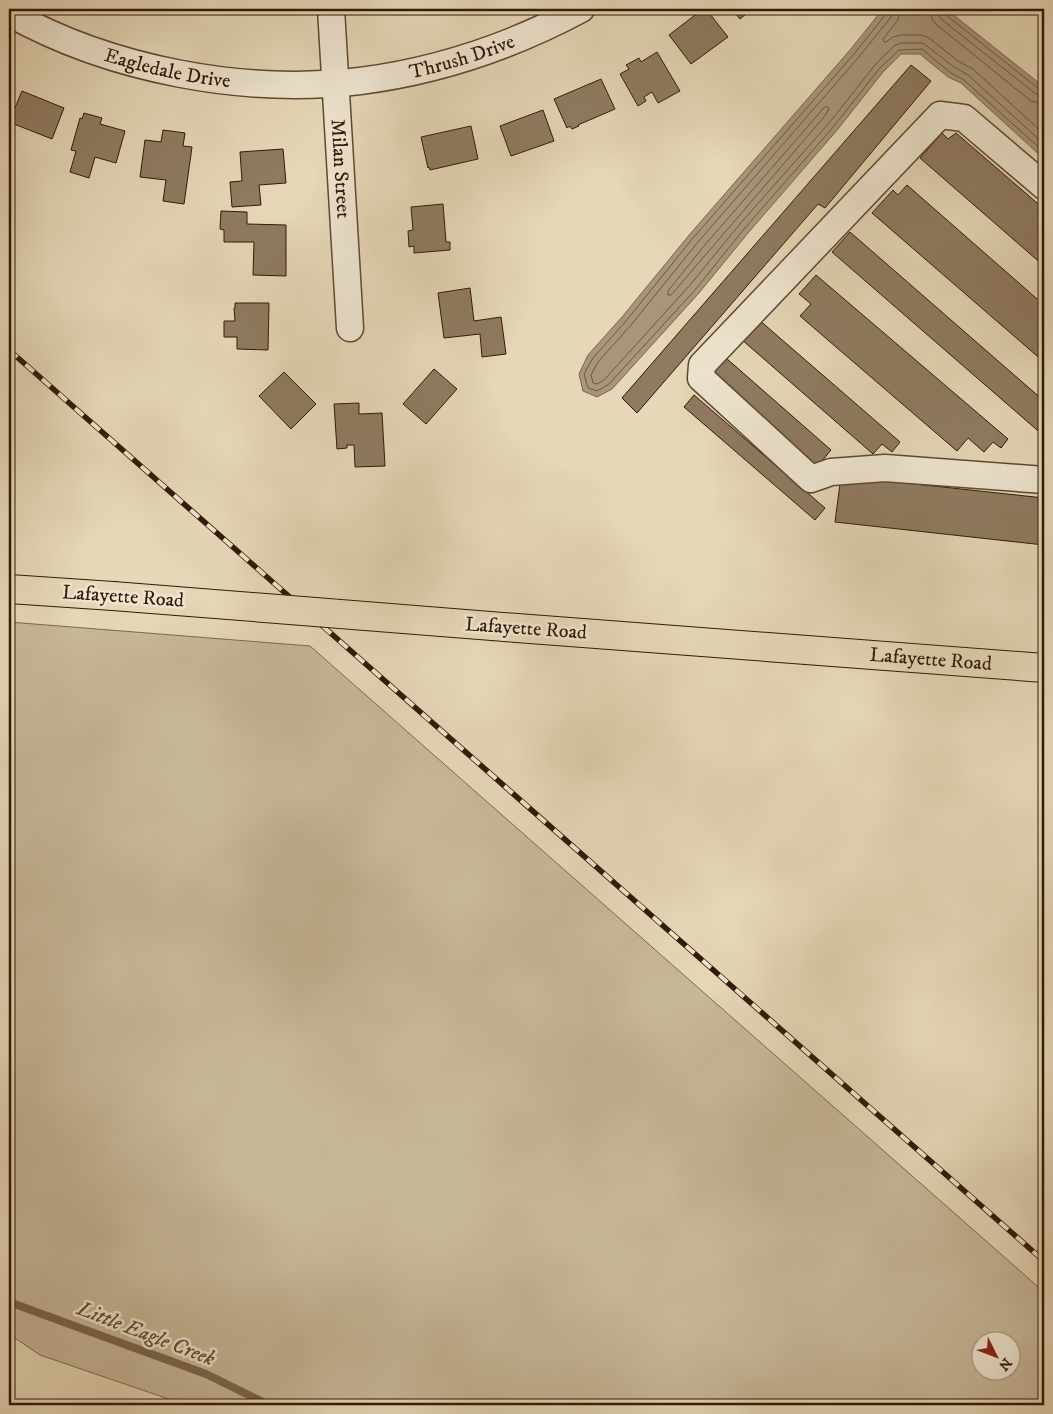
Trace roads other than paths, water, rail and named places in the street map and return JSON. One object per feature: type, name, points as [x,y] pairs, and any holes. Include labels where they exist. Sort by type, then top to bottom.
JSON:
[{"type":"main road","name":"Lafayette Road","points":[[9,589],[1044,668]]},
{"type":"street","name":"Milan Street","points":[[331,9],[350,328]]},
{"type":"street","name":"Thrush Drive","points":[[335,82],[358,81],[402,74],[445,64],[509,43],[550,26],[581,9]]},
{"type":"street","name":"Eagledale Drive","points":[[9,13],[53,35],[116,58],[180,74],[269,84],[335,82]]},
{"type":"street","points":[[1044,186],[964,118],[940,114],[702,365],[701,378],[811,479],[830,472],[885,468],[1044,480]]},
{"type":"water","points":[[883,9],[946,9],[1044,87],[1044,159],[961,83],[948,77],[920,54],[901,54],[883,72],[838,129],[699,293],[612,389],[597,397],[583,391],[579,374],[588,355]]},
{"type":"waterway","name":"Little Eagle Creek","points":[[9,1302],[206,1374],[269,1405]]},
{"type":"railway","points":[[9,350],[1044,1261]]}]
